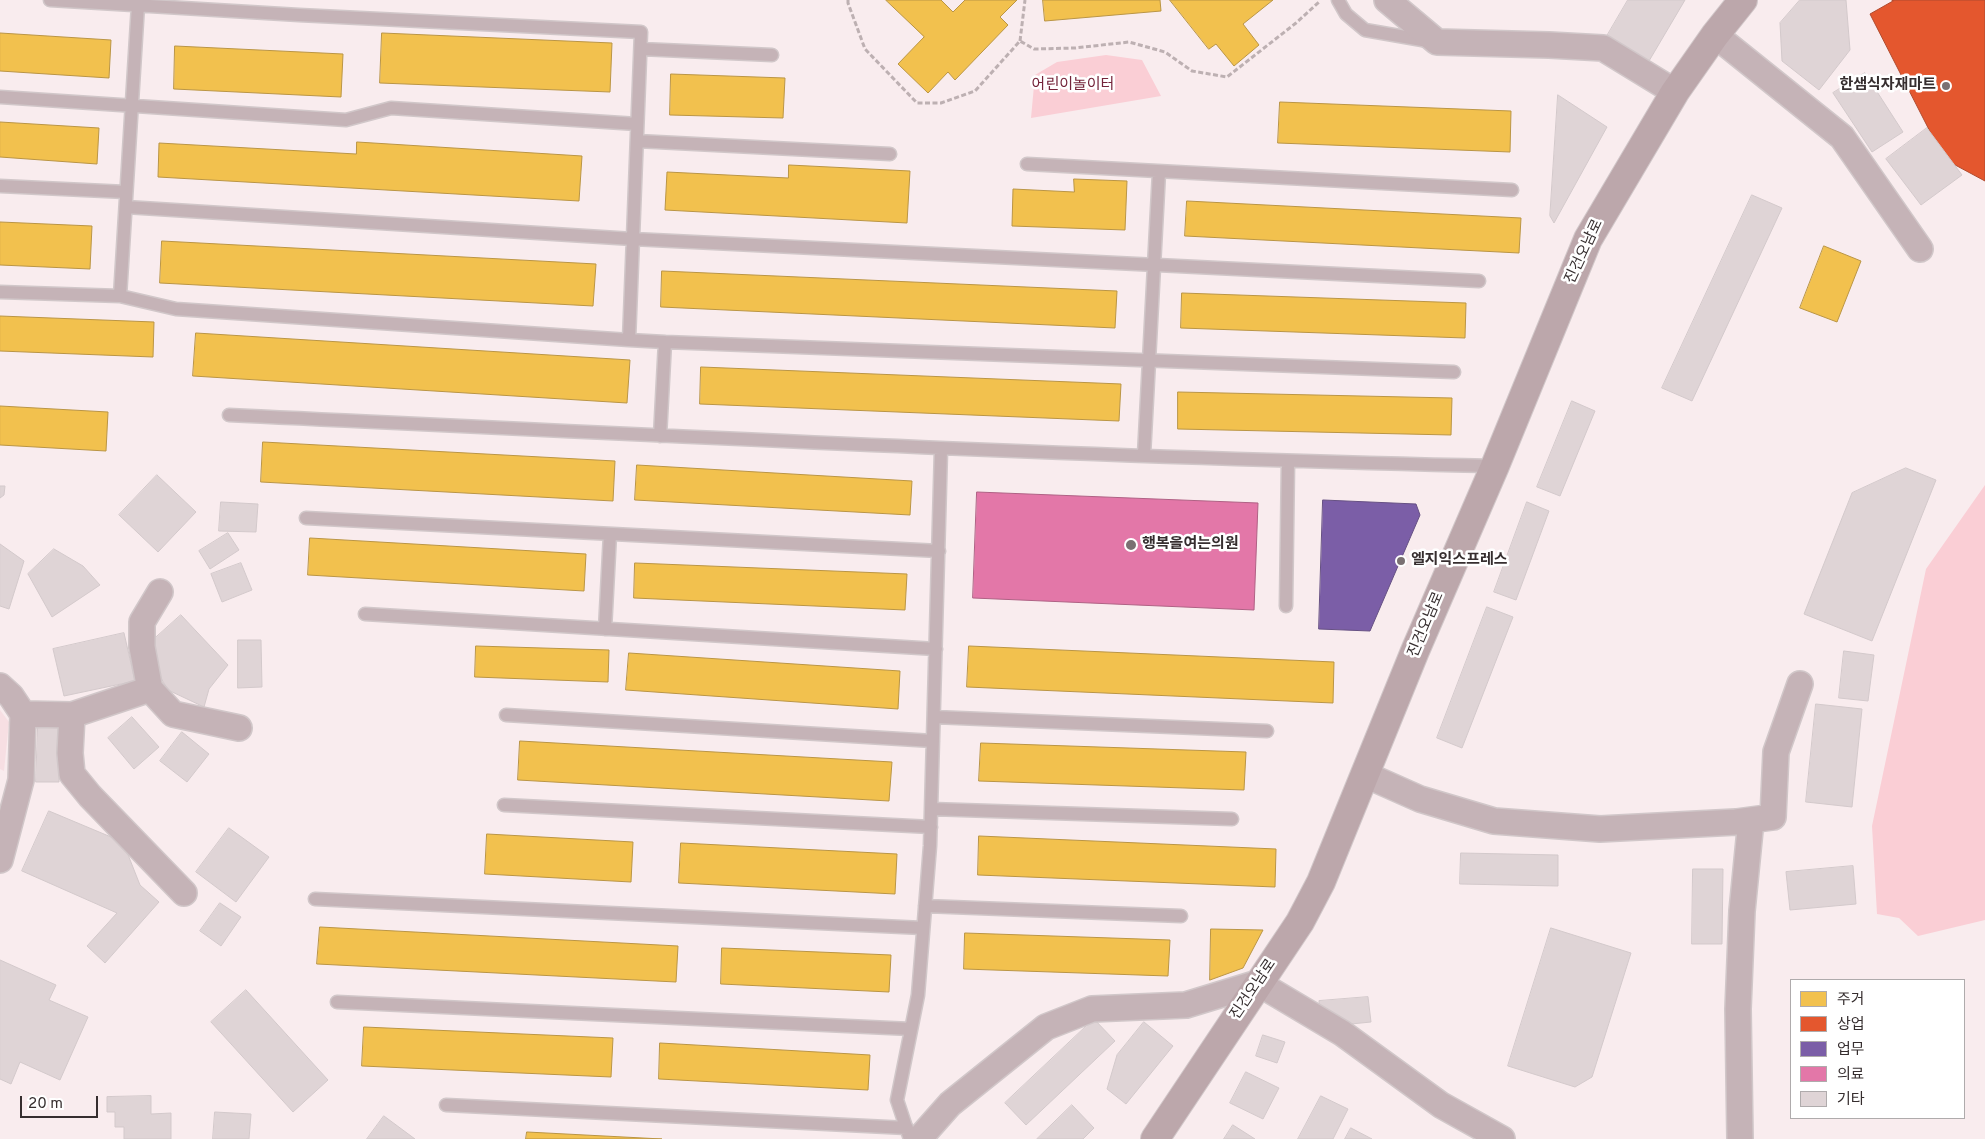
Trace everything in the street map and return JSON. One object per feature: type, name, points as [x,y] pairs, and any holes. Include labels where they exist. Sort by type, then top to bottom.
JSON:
[{"type":"main road","name":"진건오남로","points":[[1155,1139],[1300,922],[1321,882],[1415,651],[1495,466],[1588,240],[1674,92],[1743,0]]},
{"type":"street","points":[[1387,0],[1437,42],[1604,48],[1674,92]]},
{"type":"street","points":[[1715,35],[1842,137],[1920,248]]},
{"type":"street","points":[[160,592],[142,622],[142,647],[150,690],[173,714],[239,728]]},
{"type":"street","points":[[1366,775],[1420,799],[1494,821],[1600,829],[1773,817],[1776,752],[1800,684]]},
{"type":"street","points":[[0,686],[11,696],[23,714],[21,780],[0,860]]},
{"type":"street","points":[[23,714],[72,716],[150,690]]},
{"type":"street","points":[[72,716],[70,753],[72,774],[90,796],[184,893]]},
{"type":"street","points":[[1740,1139],[1738,1009],[1742,911],[1751,820]]},
{"type":"street","points":[[912,1136],[1046,1027],[1092,1009],[1186,1005],[1258,983],[1342,1033],[1441,1105],[1502,1139]]},
{"type":"lane","points":[[50,0],[641,32],[628,340]]},
{"type":"lane","points":[[1338,0],[1346,14],[1364,30],[1437,42]]},
{"type":"lane","points":[[120,296],[138,5]]},
{"type":"lane","points":[[640,49],[772,55]]},
{"type":"lane","points":[[0,97],[346,120],[391,108],[637,124]]},
{"type":"lane","points":[[637,141],[890,154]]},
{"type":"lane","points":[[1027,164],[1512,190]]},
{"type":"lane","points":[[1144,455],[1158,172]]},
{"type":"lane","points":[[0,186],[126,192]]},
{"type":"lane","points":[[126,208],[633,239],[1479,281]]},
{"type":"lane","points":[[0,292],[120,296],[176,309],[628,340],[1454,372]]},
{"type":"lane","points":[[660,436],[665,342]]},
{"type":"lane","points":[[229,415],[660,436],[1288,462],[1495,466]]},
{"type":"lane","points":[[446,1105],[912,1136],[897,1100],[918,994],[931,827],[941,448]]},
{"type":"lane","points":[[1286,606],[1288,462]]},
{"type":"lane","points":[[306,518],[938,551]]},
{"type":"lane","points":[[605,629],[610,534]]},
{"type":"lane","points":[[364,614],[936,649]]},
{"type":"lane","points":[[506,716],[933,740]]},
{"type":"lane","points":[[934,717],[1267,731]]},
{"type":"lane","points":[[504,805],[931,827]]},
{"type":"lane","points":[[931,809],[1232,819]]},
{"type":"lane","points":[[315,899],[923,928]]},
{"type":"lane","points":[[925,906],[1180,916]]},
{"type":"lane","points":[[337,1002],[911,1029]]},
{"type":"path","points":[[848,0],[865,49],[916,103],[941,103],[974,91],[1020,41],[1025,0]]},
{"type":"path","points":[[1020,41],[1034,49],[1075,48],[1129,42],[1165,52],[1192,71],[1226,77],[1296,24],[1322,0]]},
{"type":"shaded area","points":[[0,710],[9,722],[4,771],[0,769]]},
{"type":"green space","name":"어린이놀이터","points":[[1106,55],[1142,60],[1161,96],[1031,118],[1035,75],[1057,62]]},
{"type":"green space","points":[[1985,485],[1985,920],[1918,936],[1899,918],[1877,914],[1872,826],[1926,569]]},
{"type":"building: 주거","points":[[886,0],[941,0],[953,12],[965,0],[1017,0],[1000,17],[1008,25],[955,80],[948,72],[928,93],[898,64],[924,37]]},
{"type":"building: 주거","points":[[1043,0],[1160,0],[1161,11],[1045,21]]},
{"type":"building: 주거","points":[[1170,0],[1273,0],[1243,24],[1259,45],[1234,66],[1216,44],[1209,49]]},
{"type":"building: 주거","points":[[0,33],[111,40],[109,78],[0,71]]},
{"type":"building: 주거","points":[[382,33],[612,43],[610,92],[380,83]]},
{"type":"building: 주거","points":[[175,46],[343,54],[341,97],[174,89]]},
{"type":"building: 주거","points":[[671,74],[785,78],[783,118],[670,115]]},
{"type":"building: 주거","points":[[1280,102],[1511,111],[1510,152],[1278,143]]},
{"type":"building: 주거","points":[[0,122],[99,128],[97,164],[0,157]]},
{"type":"building: 주거","points":[[357,142],[582,156],[579,201],[158,177],[159,143],[356,154]]},
{"type":"building: 주거","points":[[789,165],[910,171],[907,223],[665,210],[667,172],[788,178]]},
{"type":"building: 주거","points":[[1074,179],[1127,181],[1125,230],[1012,226],[1013,189],[1074,192]]},
{"type":"building: 주거","points":[[1187,201],[1521,218],[1519,253],[1185,236]]},
{"type":"building: 주거","points":[[0,222],[92,226],[90,269],[0,265]]},
{"type":"building: 주거","points":[[162,241],[596,264],[593,306],[160,283]]},
{"type":"building: 주거","points":[[1824,246],[1861,261],[1837,322],[1800,308]]},
{"type":"building: 주거","points":[[662,271],[1117,291],[1115,328],[661,307]]},
{"type":"building: 주거","points":[[1182,293],[1466,303],[1465,338],[1181,328]]},
{"type":"building: 주거","points":[[0,316],[154,322],[153,357],[0,351]]},
{"type":"building: 주거","points":[[196,333],[630,360],[627,403],[193,376]]},
{"type":"building: 주거","points":[[701,367],[1121,384],[1119,421],[700,404]]},
{"type":"building: 주거","points":[[1178,392],[1452,398],[1451,435],[1178,429]]},
{"type":"building: 주거","points":[[0,406],[108,412],[106,451],[0,445]]},
{"type":"building: 주거","points":[[263,442],[615,461],[613,501],[261,482]]},
{"type":"building: 주거","points":[[637,465],[912,481],[910,515],[635,500]]},
{"type":"building: 주거","points":[[310,538],[586,554],[584,591],[308,575]]},
{"type":"building: 주거","points":[[635,563],[907,574],[905,610],[634,598]]},
{"type":"building: 주거","points":[[476,646],[609,650],[608,682],[475,677]]},
{"type":"building: 주거","points":[[969,646],[1334,662],[1333,703],[967,687]]},
{"type":"building: 주거","points":[[629,653],[900,671],[898,709],[626,690]]},
{"type":"building: 주거","points":[[520,741],[892,762],[889,801],[518,780]]},
{"type":"building: 주거","points":[[981,743],[1246,752],[1244,790],[979,781]]},
{"type":"building: 주거","points":[[487,834],[633,842],[631,882],[485,874]]},
{"type":"building: 주거","points":[[979,836],[1276,849],[1275,887],[978,875]]},
{"type":"building: 주거","points":[[681,843],[897,854],[895,894],[679,883]]},
{"type":"building: 주거","points":[[320,927],[678,946],[676,982],[317,964]]},
{"type":"building: 주거","points":[[1211,929],[1263,930],[1243,968],[1210,980]]},
{"type":"building: 주거","points":[[965,933],[1170,940],[1168,976],[964,969]]},
{"type":"building: 주거","points":[[722,948],[891,955],[889,992],[721,984]]},
{"type":"building: 주거","points":[[364,1027],[613,1038],[611,1077],[362,1066]]},
{"type":"building: 주거","points":[[660,1043],[870,1055],[868,1090],[659,1079]]},
{"type":"building: 주거","points":[[527,1132],[662,1139],[526,1139]]},
{"type":"building: 상업","name":"한샘식자재마트","points":[[1892,0],[1985,0],[1985,181],[1944,159],[1870,14]]},
{"type":"building: 업무","points":[[1323,500],[1416,504],[1420,515],[1370,631],[1319,629]]},
{"type":"building: 의료","points":[[977,492],[1258,503],[1254,610],[973,598]]},
{"type":"building: 기타","points":[[1628,0],[1685,0],[1649,61],[1607,36]]},
{"type":"building: 기타","points":[[1800,0],[1846,0],[1850,50],[1819,90],[1782,61],[1780,23]]},
{"type":"building: 기타","points":[[1865,73],[1903,132],[1872,152],[1833,93]]},
{"type":"building: 기타","points":[[1558,95],[1607,127],[1554,223],[1550,216]]},
{"type":"building: 기타","points":[[1927,128],[1962,175],[1921,205],[1886,159]]},
{"type":"building: 기타","points":[[1752,195],[1782,208],[1692,401],[1662,388]]},
{"type":"building: 기타","points":[[1572,401],[1595,411],[1560,496],[1537,487]]},
{"type":"building: 기타","points":[[1906,468],[1936,480],[1872,641],[1804,614],[1852,493]]},
{"type":"building: 기타","points":[[157,475],[196,512],[158,552],[119,515]]},
{"type":"building: 기타","points":[[0,486],[5,486],[4,495],[0,498]]},
{"type":"building: 기타","points":[[221,502],[258,504],[256,532],[219,531]]},
{"type":"building: 기타","points":[[1527,502],[1549,511],[1516,600],[1494,592]]},
{"type":"building: 기타","points":[[228,533],[239,550],[210,569],[199,551]]},
{"type":"building: 기타","points":[[0,544],[24,561],[9,609],[0,606]]},
{"type":"building: 기타","points":[[54,549],[83,566],[100,585],[52,617],[28,574]]},
{"type":"building: 기타","points":[[241,563],[252,590],[222,602],[211,574]]},
{"type":"building: 기타","points":[[1487,607],[1513,617],[1462,748],[1437,738]]},
{"type":"building: 기타","points":[[181,615],[228,665],[209,689],[204,707],[168,690],[157,671],[153,640]]},
{"type":"building: 기타","points":[[124,633],[135,681],[64,696],[53,649]]},
{"type":"building: 기타","points":[[238,640],[261,640],[262,687],[238,688]]},
{"type":"building: 기타","points":[[1844,651],[1874,655],[1868,701],[1839,698]]},
{"type":"building: 기타","points":[[1816,704],[1862,709],[1852,807],[1806,802]]},
{"type":"building: 기타","points":[[132,717],[159,747],[134,769],[108,738]]},
{"type":"building: 기타","points":[[38,727],[60,727],[59,782],[36,782]]},
{"type":"building: 기타","points":[[182,732],[209,754],[187,782],[160,761]]},
{"type":"building: 기타","points":[[49,811],[123,842],[140,885],[159,902],[105,963],[87,946],[117,913],[22,871]]},
{"type":"building: 기타","points":[[229,828],[269,857],[236,902],[196,872]]},
{"type":"building: 기타","points":[[1461,853],[1558,855],[1558,886],[1460,884]]},
{"type":"building: 기타","points":[[1853,866],[1856,904],[1790,910],[1786,872]]},
{"type":"building: 기타","points":[[1693,869],[1723,869],[1722,944],[1692,944]]},
{"type":"building: 기타","points":[[220,903],[241,917],[221,946],[200,931]]},
{"type":"building: 기타","points":[[1551,928],[1631,953],[1592,1077],[1575,1087],[1508,1066]]},
{"type":"building: 기타","points":[[0,960],[56,985],[49,1000],[88,1017],[60,1080],[20,1062],[11,1084],[0,1079]]},
{"type":"building: 기타","points":[[246,990],[328,1080],[293,1112],[211,1022]]},
{"type":"building: 기타","points":[[1368,997],[1371,1022],[1321,1027],[1319,1001]]},
{"type":"building: 기타","points":[[1094,1019],[1115,1041],[1026,1125],[1005,1103]]},
{"type":"building: 기타","points":[[1144,1022],[1173,1046],[1126,1104],[1107,1089],[1117,1055]]},
{"type":"building: 기타","points":[[1263,1035],[1285,1042],[1277,1063],[1256,1056]]},
{"type":"building: 기타","points":[[1246,1072],[1279,1088],[1263,1119],[1230,1103]]},
{"type":"building: 기타","points":[[151,1096],[151,1114],[171,1113],[171,1139],[124,1139],[124,1127],[115,1127],[115,1112],[107,1112],[107,1097]]},
{"type":"building: 기타","points":[[1321,1096],[1348,1109],[1333,1139],[1298,1139]]},
{"type":"building: 기타","points":[[1072,1105],[1094,1128],[1083,1139],[1037,1139]]},
{"type":"building: 기타","points":[[215,1112],[251,1114],[249,1139],[213,1139]]},
{"type":"building: 기타","points":[[384,1116],[415,1139],[367,1139]]},
{"type":"building: 기타","points":[[1233,1125],[1255,1139],[1224,1139]]},
{"type":"building: 기타","points":[[1351,1128],[1372,1139],[1345,1139]]},
{"type":"place","name":"한샘식자재마트","points":[[1946,86]]},
{"type":"place","name":"행복을여는의원","points":[[1131,545]]},
{"type":"place","name":"엘지익스프레스","points":[[1401,561]]}]
